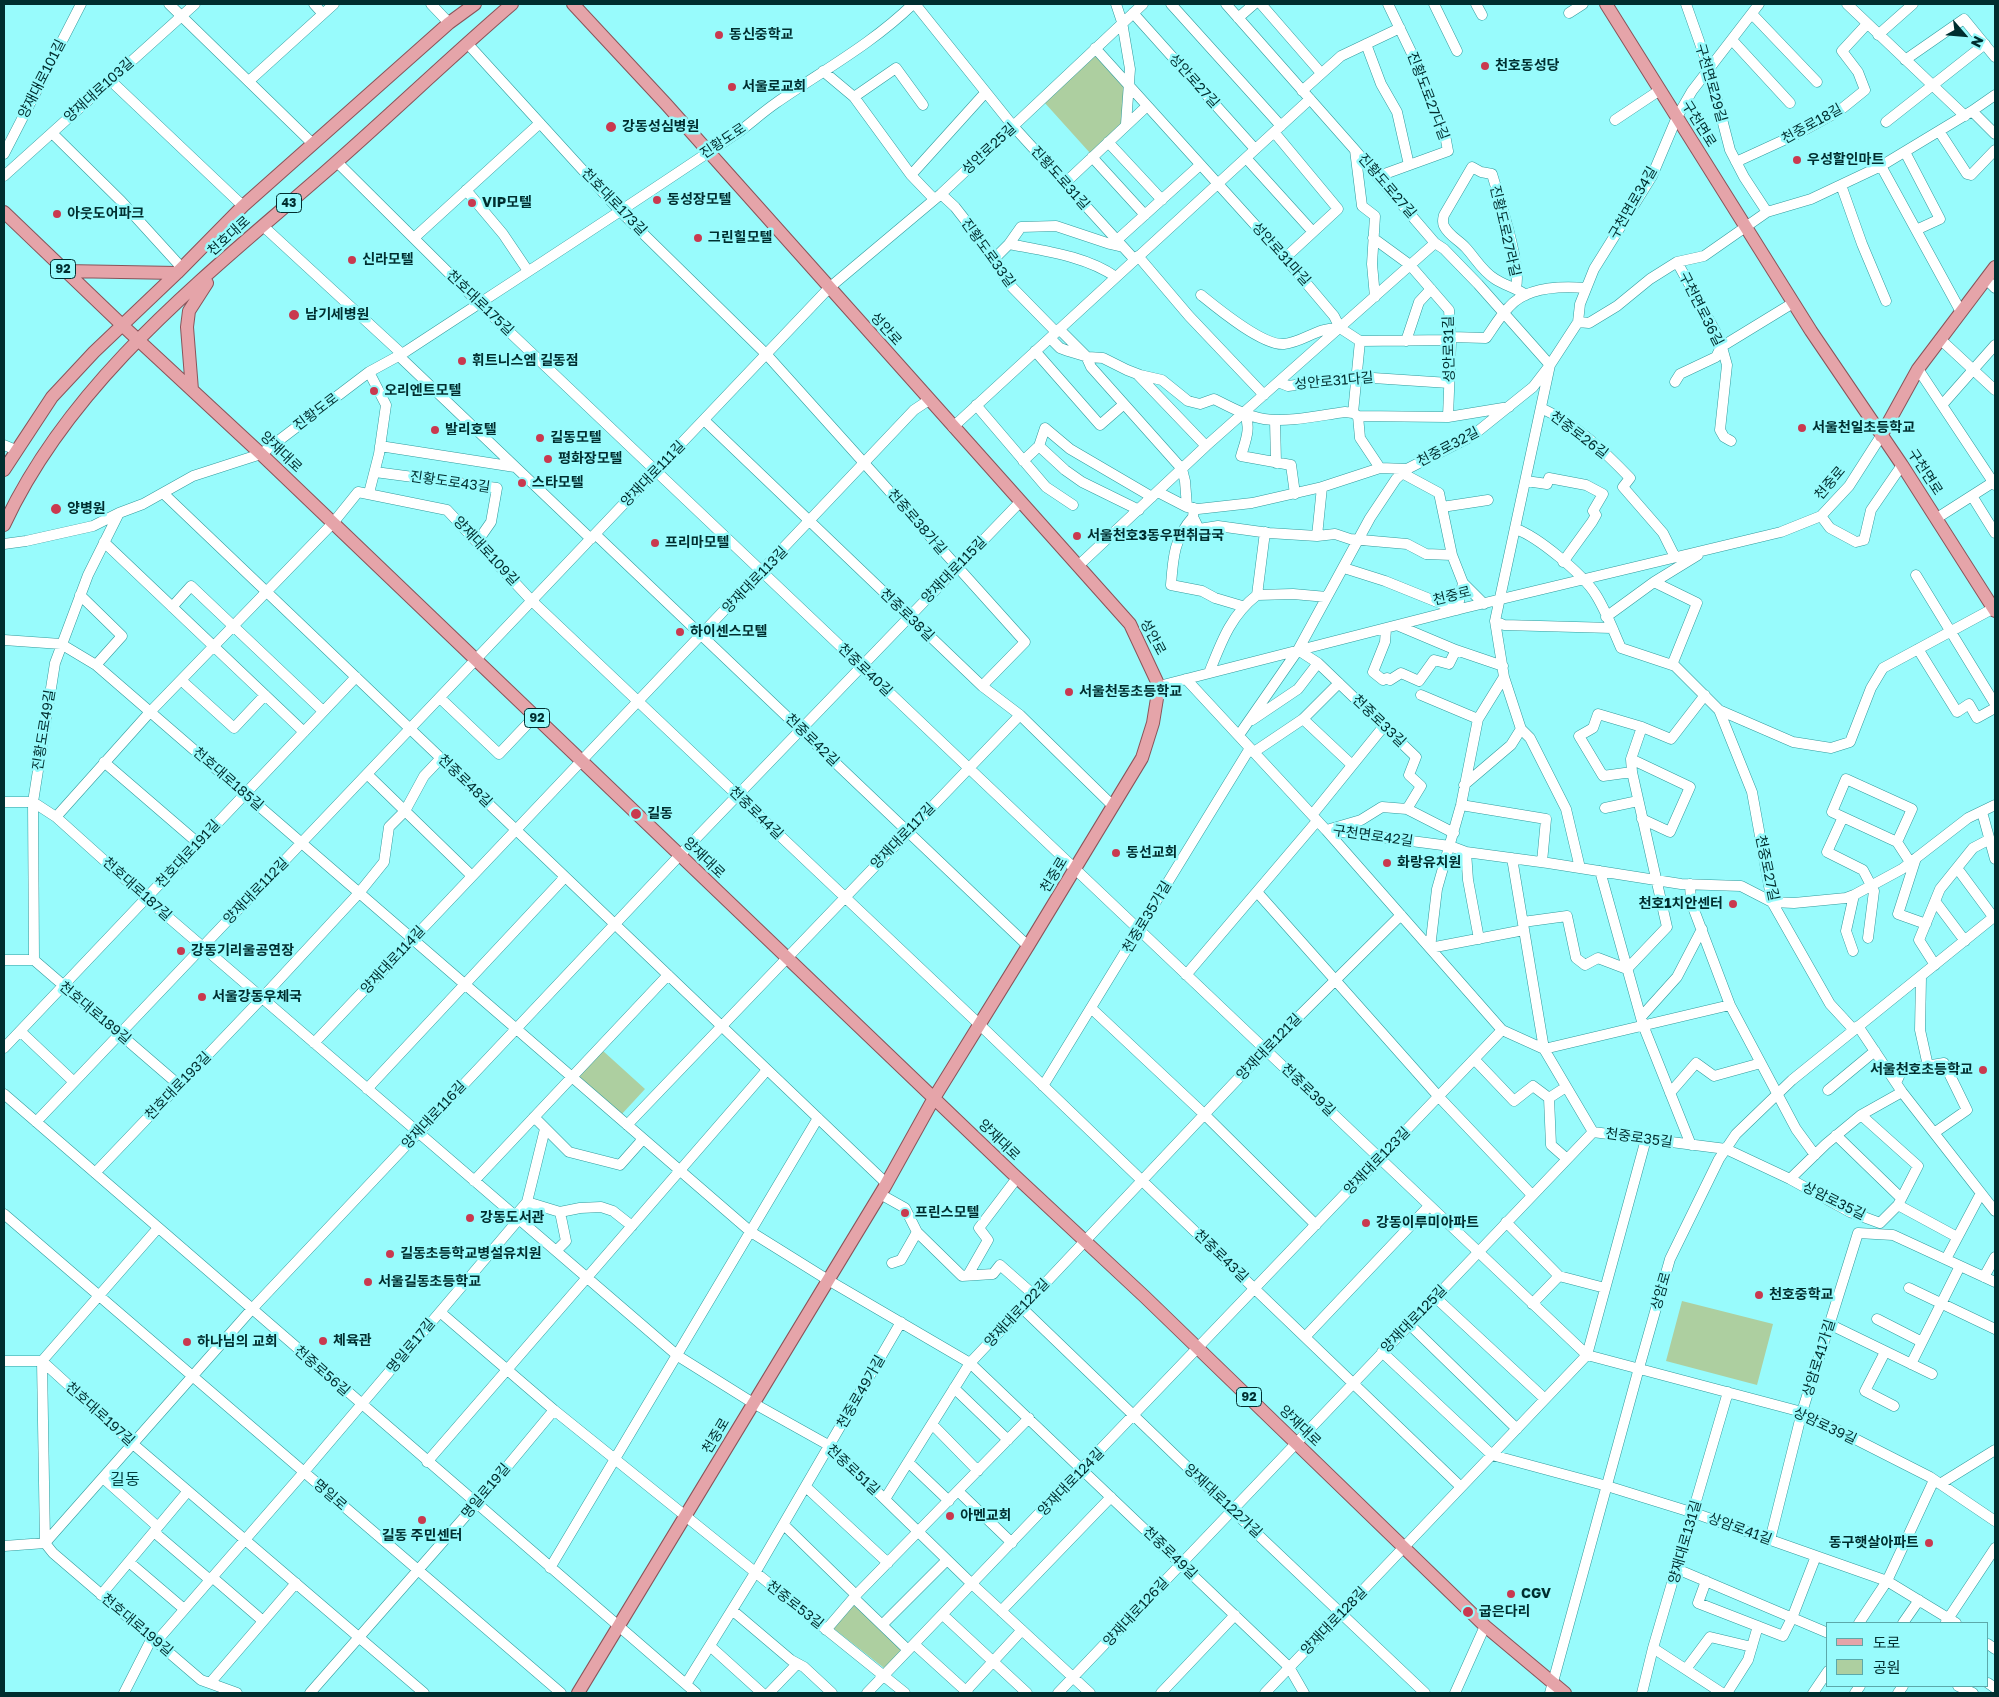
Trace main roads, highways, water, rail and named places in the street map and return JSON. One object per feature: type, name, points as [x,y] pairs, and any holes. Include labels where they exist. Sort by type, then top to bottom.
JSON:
[{"type":"main road","name":"천호대로","points":[[4,470],[10,447],[52,397],[122,325],[243,206],[449,23],[475,4]]},
{"type":"main road","name":"천호대로","points":[[4,525],[35,464],[69,416],[161,317],[512,4]]},
{"type":"main road","name":"성안로","points":[[573,4],[1130,624],[1159,686]]},
{"type":"main road","name":"구천면로","points":[[1606,4],[1793,303],[1937,518],[1994,610]]},
{"type":"main road","name":"양재대로","points":[[4,212],[333,523],[1017,1178],[1198,1347],[1485,1626],[1552,1689],[1565,1693]]},
{"type":"main road","points":[[192,390],[187,327],[190,311],[196,298],[221,263]]},
{"type":"main road","name":"천중로","points":[[1882,436],[1918,369],[1961,312],[1990,284],[1995,267]]},
{"type":"main road","points":[[65,271],[180,270]]},
{"type":"main road","name":"천중로","points":[[578,1693],[880,1194],[934,1098],[1142,758],[1153,723],[1159,686]]},
{"type":"place","name":"동신중학교","points":[[719,35]]},
{"type":"place","name":"천호동성당","points":[[1485,66]]},
{"type":"place","name":"서울로교회","points":[[732,87]]},
{"type":"place","name":"강동성심병원","points":[[611,127]]},
{"type":"place","name":"우성할인마트","points":[[1797,160]]},
{"type":"place","name":"동성장모텔","points":[[657,200]]},
{"type":"place","name":"VIP모텔","points":[[472,203]]},
{"type":"place","name":"아웃도어파크","points":[[57,214]]},
{"type":"place","name":"그린힐모텔","points":[[698,238]]},
{"type":"place","name":"신라모텔","points":[[352,260]]},
{"type":"place","name":"남기세병원","points":[[294,315]]},
{"type":"place","name":"휘트니스엠 길동점","points":[[462,361]]},
{"type":"place","name":"오리엔트모텔","points":[[374,391]]},
{"type":"place","name":"서울천일초등학교","points":[[1802,428]]},
{"type":"place","name":"발리호텔","points":[[435,430]]},
{"type":"place","name":"길동모텔","points":[[540,438]]},
{"type":"place","name":"평화장모텔","points":[[548,459]]},
{"type":"place","name":"스타모텔","points":[[522,483]]},
{"type":"place","name":"양병원","points":[[56,509]]},
{"type":"place","name":"서울천호3동우편취급국","points":[[1077,536]]},
{"type":"place","name":"프리마모텔","points":[[655,543]]},
{"type":"place","name":"하이센스모텔","points":[[680,632]]},
{"type":"place","name":"서울천동초등학교","points":[[1069,692]]},
{"type":"place","name":"길동","points":[[636,814]]},
{"type":"place","name":"동선교회","points":[[1116,853]]},
{"type":"place","name":"화랑유치원","points":[[1387,863]]},
{"type":"place","name":"천호1치안센터","points":[[1733,904]]},
{"type":"place","name":"강동기리울공연장","points":[[181,951]]},
{"type":"place","name":"서울강동우체국","points":[[202,997]]},
{"type":"place","name":"서울천호초등학교","points":[[1983,1070]]},
{"type":"place","name":"프린스모텔","points":[[905,1213]]},
{"type":"place","name":"강동도서관","points":[[470,1218]]},
{"type":"place","name":"강동이루미아파트","points":[[1366,1223]]},
{"type":"place","name":"길동초등학교병설유치원","points":[[390,1254]]},
{"type":"place","name":"서울길동초등학교","points":[[368,1282]]},
{"type":"place","name":"천호중학교","points":[[1759,1295]]},
{"type":"place","name":"체육관","points":[[323,1341]]},
{"type":"place","name":"하나님의 교회","points":[[187,1342]]},
{"type":"place","name":"아멘교회","points":[[950,1516]]},
{"type":"place","name":"길동 주민센터","points":[[422,1520]]},
{"type":"place","name":"동구햇살아파트","points":[[1929,1543]]},
{"type":"place","name":"CGV","points":[[1511,1594]]},
{"type":"place","name":"굽은다리","points":[[1468,1612]]},
{"type":"district","name":"길동","points":[[125,1480]]}]
